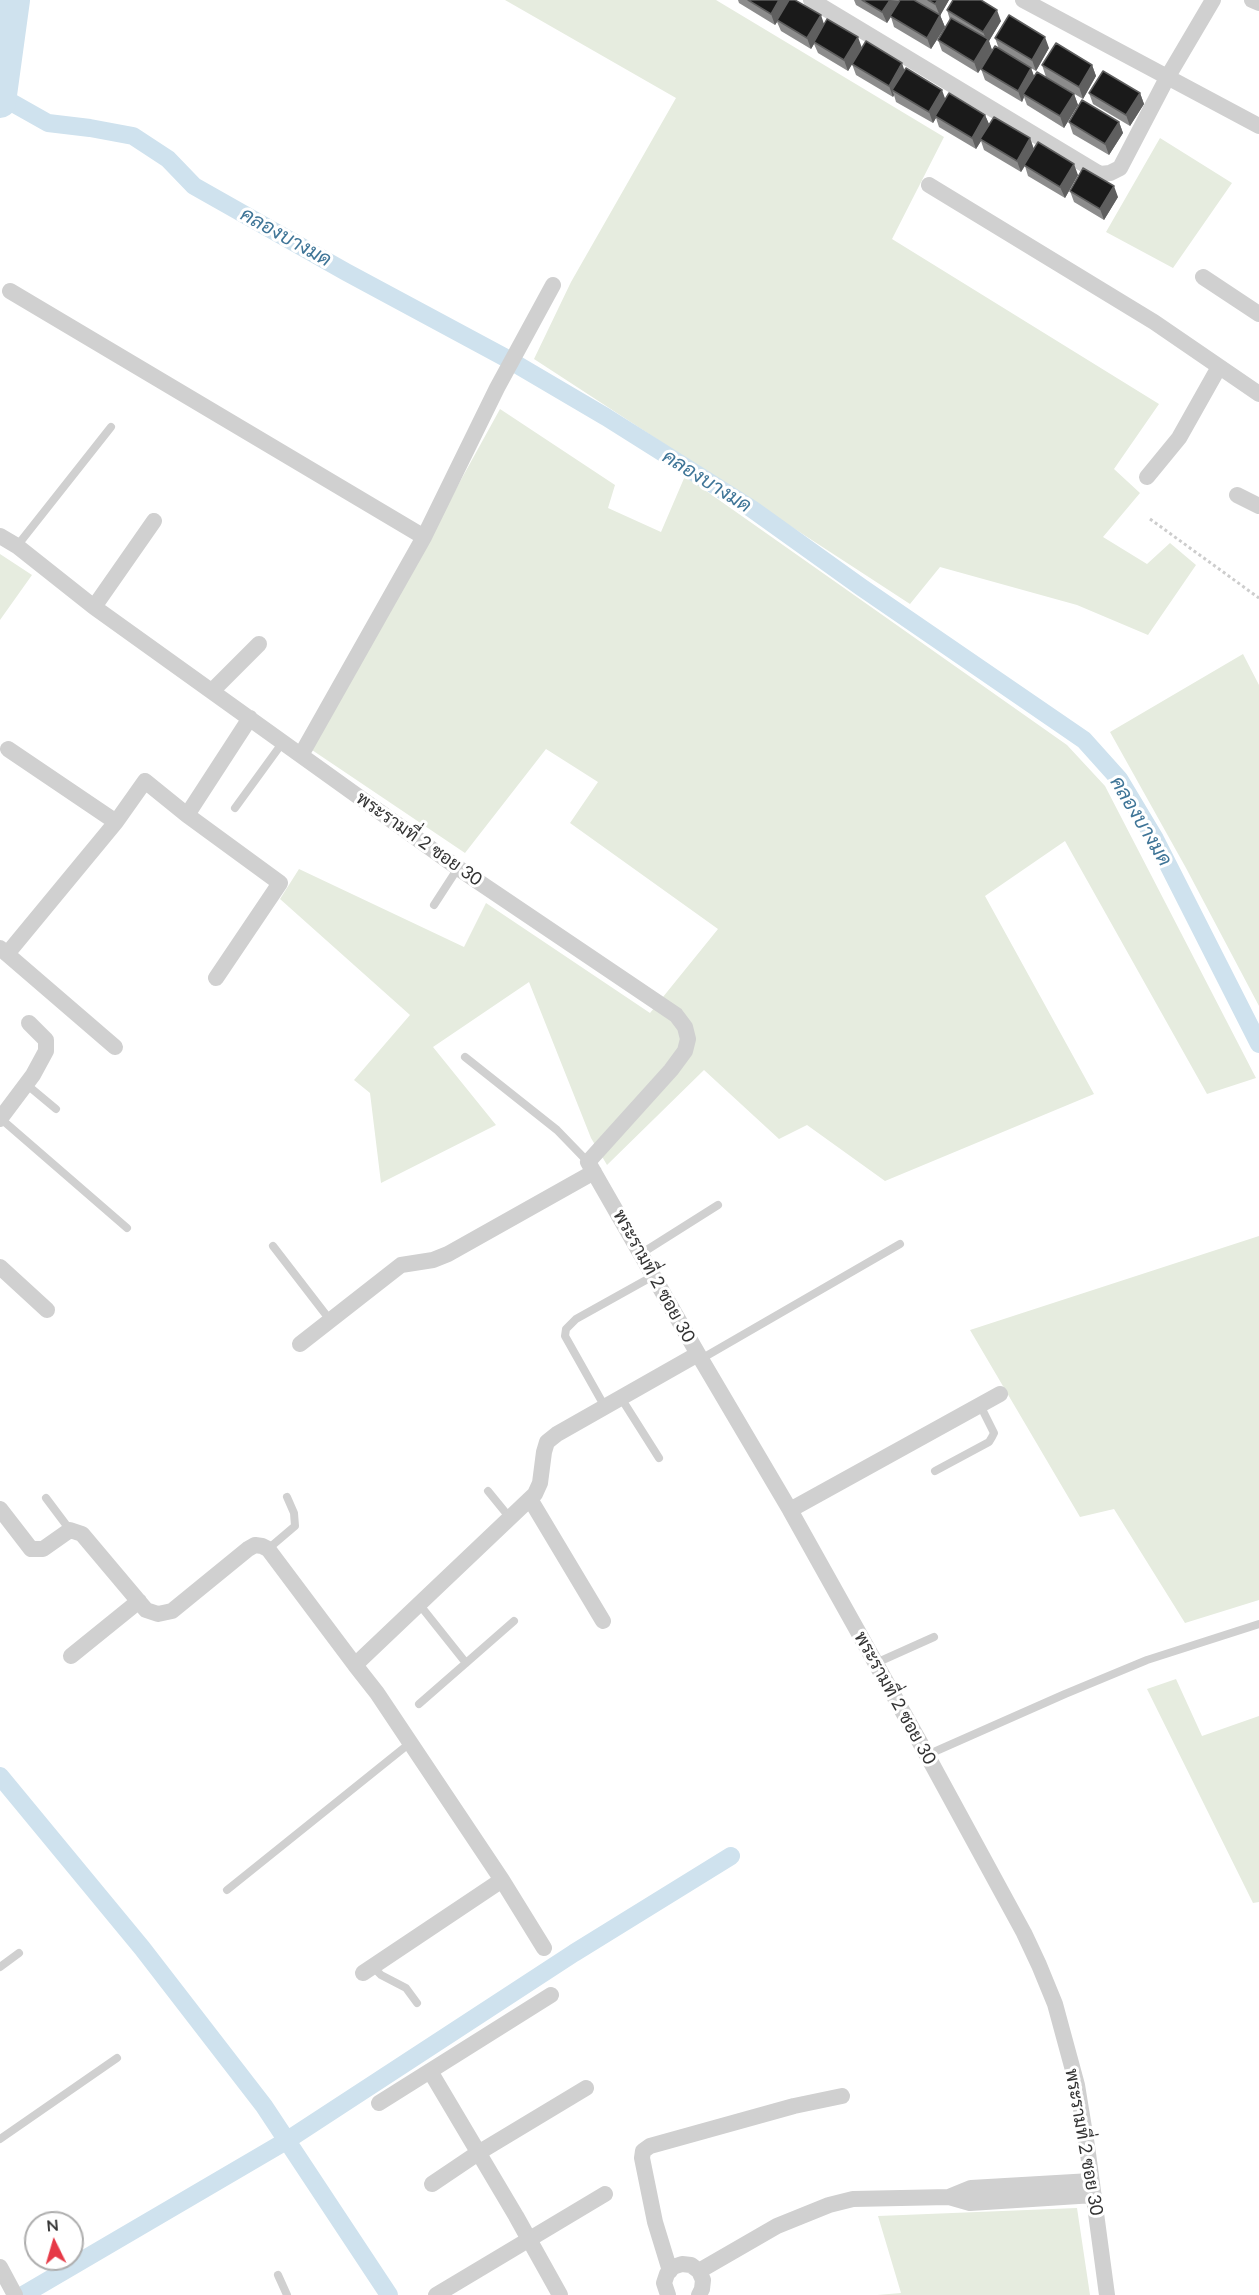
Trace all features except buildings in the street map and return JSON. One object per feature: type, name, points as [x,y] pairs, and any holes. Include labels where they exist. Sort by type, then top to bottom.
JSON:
[{"type":"street","points":[[811,0],[1100,174],[1110,173],[1120,168],[1167,78],[1213,0]]},
{"type":"street","points":[[1023,0],[1259,126]]},
{"type":"street","points":[[1252,0],[1259,3]]},
{"type":"street","points":[[929,185],[1154,322],[1259,394]]},
{"type":"street","points":[[1203,277],[1259,314]]},
{"type":"street","points":[[301,755],[424,537],[502,378],[553,285]]},
{"type":"street","points":[[10,291],[424,537]]},
{"type":"street","points":[[1147,477],[1179,438],[1219,367]]},
{"type":"street","points":[[1237,495],[1259,506]]},
{"type":"street","points":[[94,607],[154,521]]},
{"type":"street","name":"พระรามที่ 2 ซอย 30","points":[[0,536],[17,546],[94,607],[458,868],[676,1016],[685,1027],[688,1039],[685,1051],[591,1167],[790,1510],[1024,1933],[1055,2004],[1077,2085],[1107,2295]]},
{"type":"street","points":[[212,691],[259,644]]},
{"type":"street","points":[[187,815],[250,718]]},
{"type":"street","points":[[8,749],[116,822]]},
{"type":"street","points":[[115,1047],[4,951],[116,822],[145,781],[187,815],[280,883],[216,978]]},
{"type":"street","points":[[0,1118],[26,1084],[46,1051],[46,1040],[29,1023]]},
{"type":"street","points":[[300,1344],[401,1265],[433,1260],[448,1254],[591,1167]]},
{"type":"street","points":[[0,1267],[47,1310]]},
{"type":"street","points":[[355,1665],[530,1499],[540,1483],[544,1452],[548,1442],[557,1434],[621,1398],[700,1357]]},
{"type":"street","points":[[790,1510],[1000,1394]]},
{"type":"street","points":[[530,1499],[603,1621]]},
{"type":"street","points":[[0,1509],[31,1549],[43,1549],[70,1530],[82,1534],[146,1610],[158,1614],[172,1611],[248,1549],[255,1545],[268,1549],[377,1693],[502,1880],[544,1948]]},
{"type":"street","points":[[71,1656],[139,1601]]},
{"type":"street","points":[[368,1970],[502,1880]]},
{"type":"street","points":[[379,2103],[551,1995]]},
{"type":"street","points":[[430,2071],[560,2295]]},
{"type":"street","points":[[432,2184],[478,2153],[586,2088]]},
{"type":"street","points":[[670,2271],[655,2222],[642,2158],[643,2151],[650,2146],[794,2106],[842,2096]]},
{"type":"street","points":[[699,2271],[777,2226],[829,2205],[853,2199],[949,2197],[970,2203],[1092,2188]]},
{"type":"street","points":[[436,2295],[605,2194]]},
{"type":"street","points":[[668,2295],[664,2283],[670,2271],[682,2264],[691,2265],[699,2271],[703,2280],[699,2295]]},
{"type":"street","points":[[0,2267],[15,2295]]},
{"type":"lane","points":[[17,546],[111,427]]},
{"type":"lane","points":[[235,808],[283,742]]},
{"type":"lane","points":[[434,905],[458,868]]},
{"type":"lane","points":[[465,1057],[557,1130],[591,1167]]},
{"type":"lane","points":[[26,1084],[56,1109]]},
{"type":"lane","points":[[0,1118],[127,1228]]},
{"type":"lane","points":[[642,1253],[718,1205]]},
{"type":"lane","points":[[700,1357],[900,1244]]},
{"type":"lane","points":[[273,1246],[330,1320]]},
{"type":"lane","points":[[605,1407],[565,1336],[566,1329],[576,1319],[655,1275]]},
{"type":"lane","points":[[621,1398],[659,1458]]},
{"type":"lane","points":[[935,1471],[989,1442],[993,1437],[994,1433],[980,1405]]},
{"type":"lane","points":[[489,1491],[510,1518]]},
{"type":"lane","points":[[268,1549],[295,1526],[294,1513],[287,1497]]},
{"type":"lane","points":[[46,1498],[70,1530]]},
{"type":"lane","points":[[419,1604],[466,1663]]},
{"type":"lane","points":[[419,1704],[514,1621]]},
{"type":"lane","points":[[927,1755],[1147,1660],[1259,1624]]},
{"type":"lane","points":[[876,1663],[934,1637]]},
{"type":"lane","points":[[228,1890],[410,1743]]},
{"type":"lane","points":[[0,1967],[19,1953]]},
{"type":"lane","points":[[368,1970],[406,1988],[417,2003]]},
{"type":"lane","points":[[0,2139],[117,2058]]},
{"type":"lane","points":[[278,2275],[286,2295]]},
{"type":"path","points":[[1150,519],[1259,598]]},
{"type":"shaded area","points":[[505,0],[716,0],[944,137],[892,239],[1159,404],[1114,469],[1140,493],[1103,537],[1147,564],[1170,543],[1196,565],[1148,635],[1077,605],[940,567],[910,604],[534,359],[571,282],[676,98]]},
{"type":"shaded area","points":[[1160,138],[1232,183],[1173,268],[1106,232]]},
{"type":"shaded area","points":[[500,409],[615,485],[608,508],[661,532],[685,476],[1067,745],[1105,786],[1256,1078],[1207,1094],[1065,841],[985,896],[1094,1094],[885,1181],[807,1125],[779,1139],[704,1070],[607,1165],[591,1138],[529,982],[433,1047],[496,1125],[381,1183],[370,1093],[354,1080],[410,1015],[280,899],[299,869],[464,947],[486,903],[650,1013],[718,929],[570,823],[598,782],[546,749],[465,853],[312,750]]},
{"type":"shaded area","points":[[0,554],[32,575],[0,620]]},
{"type":"shaded area","points":[[1243,654],[1259,685],[1259,1006],[1110,732]]},
{"type":"shaded area","points":[[1259,1236],[1259,1600],[1185,1623],[1114,1509],[1080,1517],[970,1330]]},
{"type":"shaded area","points":[[1176,1679],[1202,1736],[1259,1716],[1259,1902],[1253,1903],[1147,1689]]},
{"type":"shaded area","points":[[1077,2208],[1090,2295],[877,2295],[901,2293],[878,2216]]},
{"type":"waterway","points":[[0,102],[14,0]]},
{"type":"waterway","name":"คลองบางมด","points":[[2,97],[48,123],[133,136],[168,159],[194,186],[346,272],[504,357],[606,417],[752,509],[1084,740],[1119,779],[1155,839],[1259,1044]]},
{"type":"waterway","points":[[0,1776],[142,1948],[264,2106],[389,2295]]},
{"type":"waterway","points":[[23,2295],[286,2141],[574,1953],[731,1856]]}]
